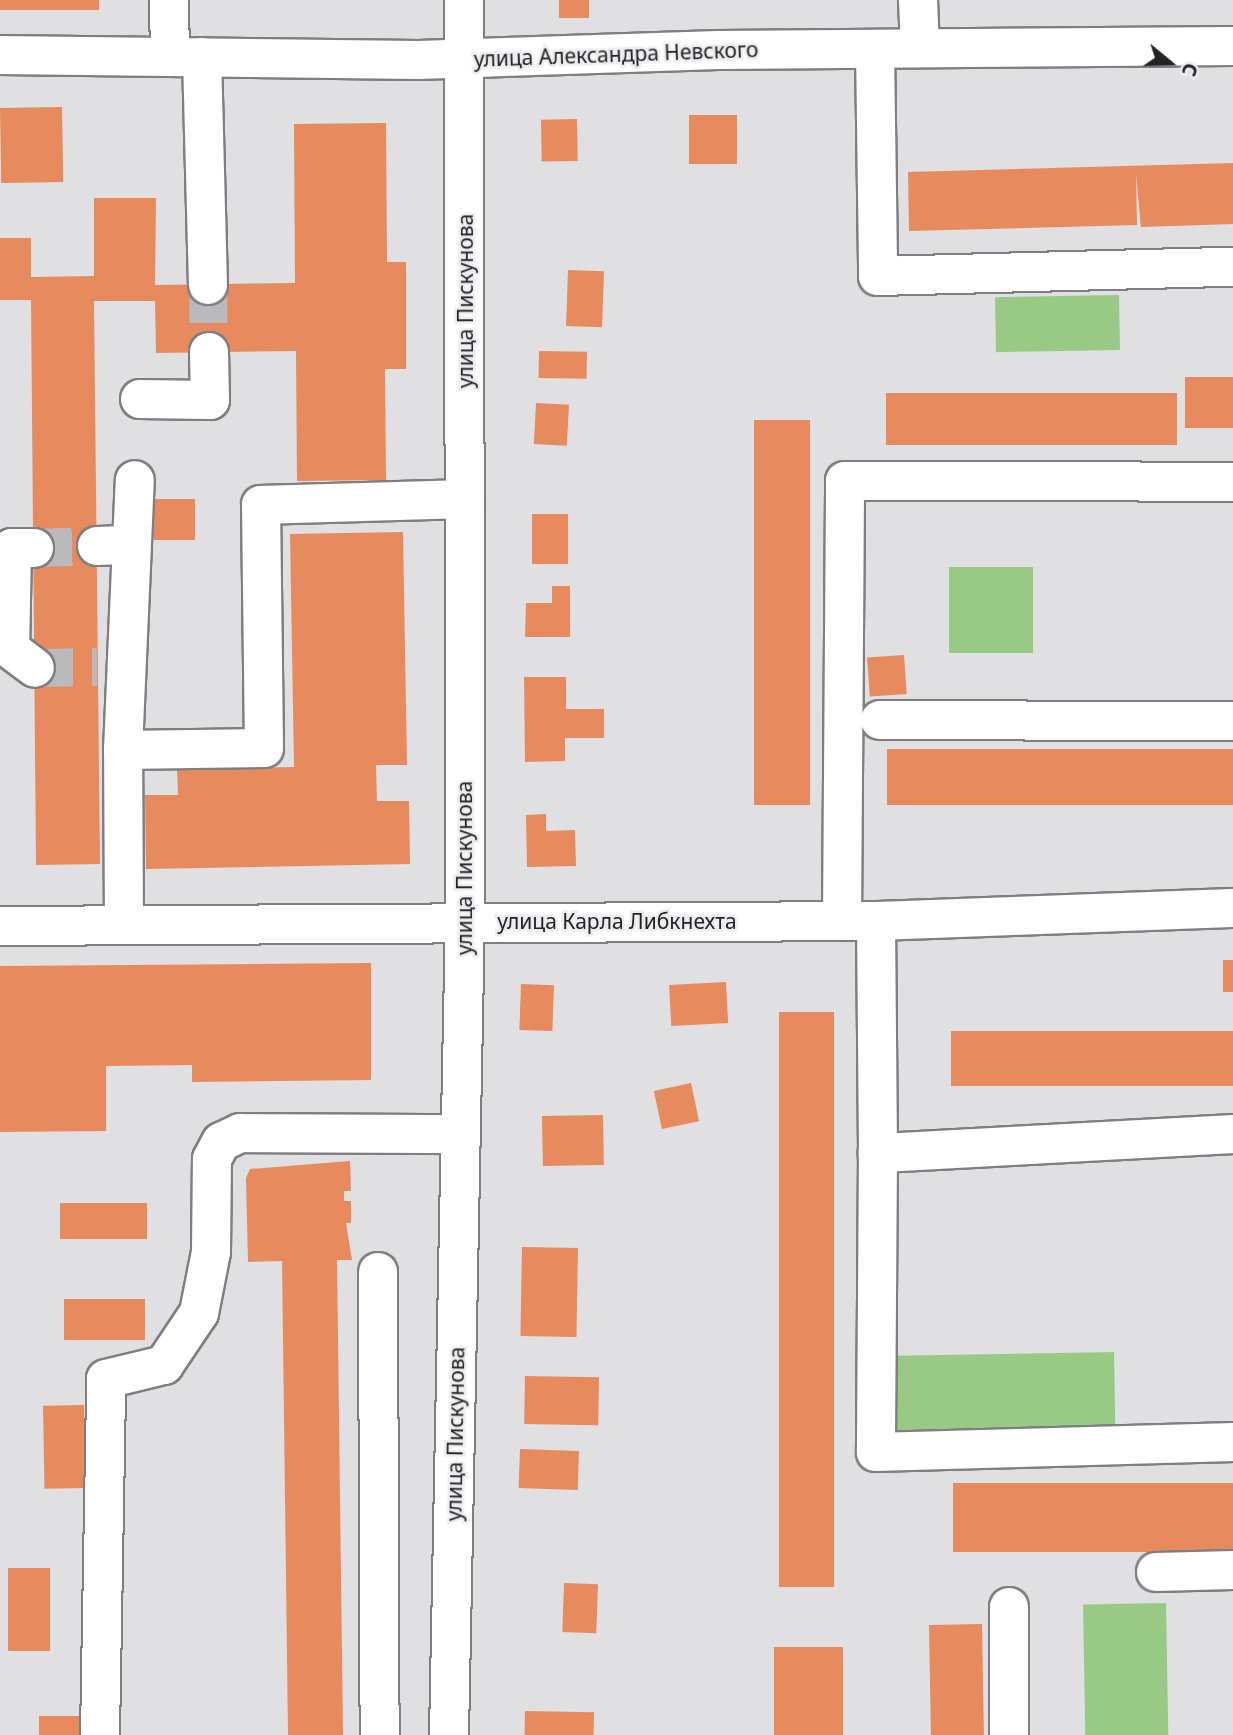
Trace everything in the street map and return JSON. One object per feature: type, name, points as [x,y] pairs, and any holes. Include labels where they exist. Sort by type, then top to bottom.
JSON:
[{"type":"street","points":[[169,0],[186,57],[208,285]]},
{"type":"street","name":"улица Пискунова","points":[[449,1735],[465,920],[464,0]]},
{"type":"street","points":[[918,0],[920,48]]},
{"type":"street","name":"улица Александра Невского","points":[[0,55],[465,59],[920,48],[1233,46]]},
{"type":"street","points":[[875,49],[878,276],[1233,267]]},
{"type":"street","points":[[140,399],[210,400],[209,352]]},
{"type":"street","points":[[124,925],[123,750],[112,667],[114,546],[135,480]]},
{"type":"street","points":[[1233,482],[845,481],[859,921],[878,1153],[876,1452],[1233,1442]]},
{"type":"street","points":[[123,750],[264,748],[261,505],[465,499]]},
{"type":"street","points":[[34,548],[12,548],[10,649],[34,668]]},
{"type":"street","points":[[880,720],[1233,721]]},
{"type":"street","name":"улица Карла Либкнехта","points":[[0,926],[465,920],[859,921],[1233,908]]},
{"type":"street","points":[[100,1735],[106,1379],[164,1365],[199,1313],[211,1252],[212,1159],[221,1142],[240,1133],[461,1134]]},
{"type":"street","points":[[878,1153],[1233,1133]]},
{"type":"street","points":[[378,1272],[380,1735]]},
{"type":"street","points":[[1156,1572],[1233,1570]]},
{"type":"street","points":[[1009,1607],[1009,1735]]},
{"type":"green space","points":[[1119,295],[1120,350],[996,352],[995,297]]},
{"type":"green space","points":[[949,567],[1033,567],[1033,653],[949,653]]},
{"type":"green space","points":[[1114,1352],[1115,1433],[893,1437],[892,1356]]},
{"type":"green space","points":[[1166,1603],[1168,1735],[1085,1735],[1083,1604]]},
{"type":"building","points":[[0,0],[99,0],[99,10],[0,10]]},
{"type":"building","points":[[559,0],[589,0],[589,18],[559,18]]},
{"type":"building","points":[[62,107],[63,182],[1,183],[0,108]]},
{"type":"building","points":[[689,115],[737,115],[737,164],[689,164]]},
{"type":"building","points":[[577,119],[578,161],[542,162],[541,120]]},
{"type":"building","points":[[386,123],[387,262],[406,262],[406,369],[385,369],[386,480],[297,481],[296,351],[156,353],[155,301],[94,301],[100,864],[36,865],[31,300],[0,300],[0,238],[31,238],[31,277],[94,276],[94,198],[156,198],[155,285],[295,283],[294,124]]},
{"type":"building","points":[[1233,163],[1233,224],[1141,227],[1136,174],[1137,225],[909,231],[908,172]]},
{"type":"building","points":[[568,270],[604,271],[602,327],[566,326]]},
{"type":"building","points":[[539,351],[587,352],[587,379],[539,378]]},
{"type":"building","points":[[1185,377],[1233,377],[1233,428],[1185,428]]},
{"type":"building","points":[[886,393],[1177,393],[1177,445],[886,445]]},
{"type":"building","points":[[536,403],[569,405],[567,446],[534,444]]},
{"type":"building","points":[[754,420],[810,420],[810,805],[754,805]]},
{"type":"building","points":[[154,499],[195,499],[195,540],[154,540]]},
{"type":"building","points":[[532,514],[568,514],[568,564],[532,564]]},
{"type":"building","points":[[403,532],[407,765],[376,765],[377,801],[409,801],[410,864],[146,869],[145,795],[178,795],[177,769],[294,767],[290,534]]},
{"type":"building","points":[[552,586],[570,586],[570,637],[525,637],[526,603],[552,603]]},
{"type":"building","points":[[904,655],[907,694],[870,696],[867,658]]},
{"type":"building","points":[[524,677],[566,677],[566,709],[604,709],[604,738],[565,738],[565,761],[525,762]]},
{"type":"building","points":[[887,749],[1233,749],[1233,805],[887,805]]},
{"type":"building","points":[[546,814],[546,831],[575,830],[576,866],[527,867],[526,815]]},
{"type":"building","points":[[1223,960],[1233,960],[1233,992],[1223,992]]},
{"type":"building","points":[[371,963],[371,1080],[192,1082],[192,1065],[106,1066],[106,1131],[0,1132],[0,966]]},
{"type":"building","points":[[726,982],[728,1023],[671,1026],[669,985]]},
{"type":"building","points":[[521,984],[554,985],[552,1031],[519,1030]]},
{"type":"building","points":[[779,1012],[834,1012],[834,1587],[779,1587]]},
{"type":"building","points":[[951,1031],[1233,1031],[1233,1086],[951,1086]]},
{"type":"building","points":[[691,1083],[699,1121],[662,1129],[654,1091]]},
{"type":"building","points":[[603,1115],[604,1165],[543,1166],[542,1116]]},
{"type":"building","points":[[350,1161],[351,1191],[344,1191],[344,1201],[351,1201],[351,1223],[346,1223],[352,1260],[337,1260],[343,1735],[288,1735],[282,1261],[248,1262],[246,1178],[250,1169]]},
{"type":"building","points":[[60,1203],[147,1203],[147,1239],[60,1239]]},
{"type":"building","points":[[522,1247],[578,1248],[576,1337],[520,1336]]},
{"type":"building","points":[[64,1299],[145,1299],[145,1340],[64,1340]]},
{"type":"building","points":[[525,1376],[599,1377],[598,1425],[524,1424]]},
{"type":"building","points":[[84,1405],[85,1488],[44,1489],[43,1406]]},
{"type":"building","points":[[520,1449],[579,1451],[578,1490],[519,1488]]},
{"type":"building","points":[[953,1483],[1233,1483],[1233,1552],[953,1552]]},
{"type":"building","points":[[8,1568],[50,1568],[50,1651],[8,1651]]},
{"type":"building","points":[[564,1583],[598,1584],[596,1633],[562,1632]]},
{"type":"building","points":[[982,1624],[984,1735],[931,1735],[929,1625]]},
{"type":"building","points":[[774,1647],[843,1647],[843,1735],[774,1735]]},
{"type":"building","points":[[525,1711],[594,1712],[594,1735],[525,1735]]},
{"type":"building","points":[[39,1716],[80,1716],[80,1735],[39,1735]]},
{"type":"tunnel","points":[[208,285],[209,352]]},
{"type":"tunnel","points":[[34,548],[97,546]]},
{"type":"tunnel","points":[[35,668],[97,667]]}]
